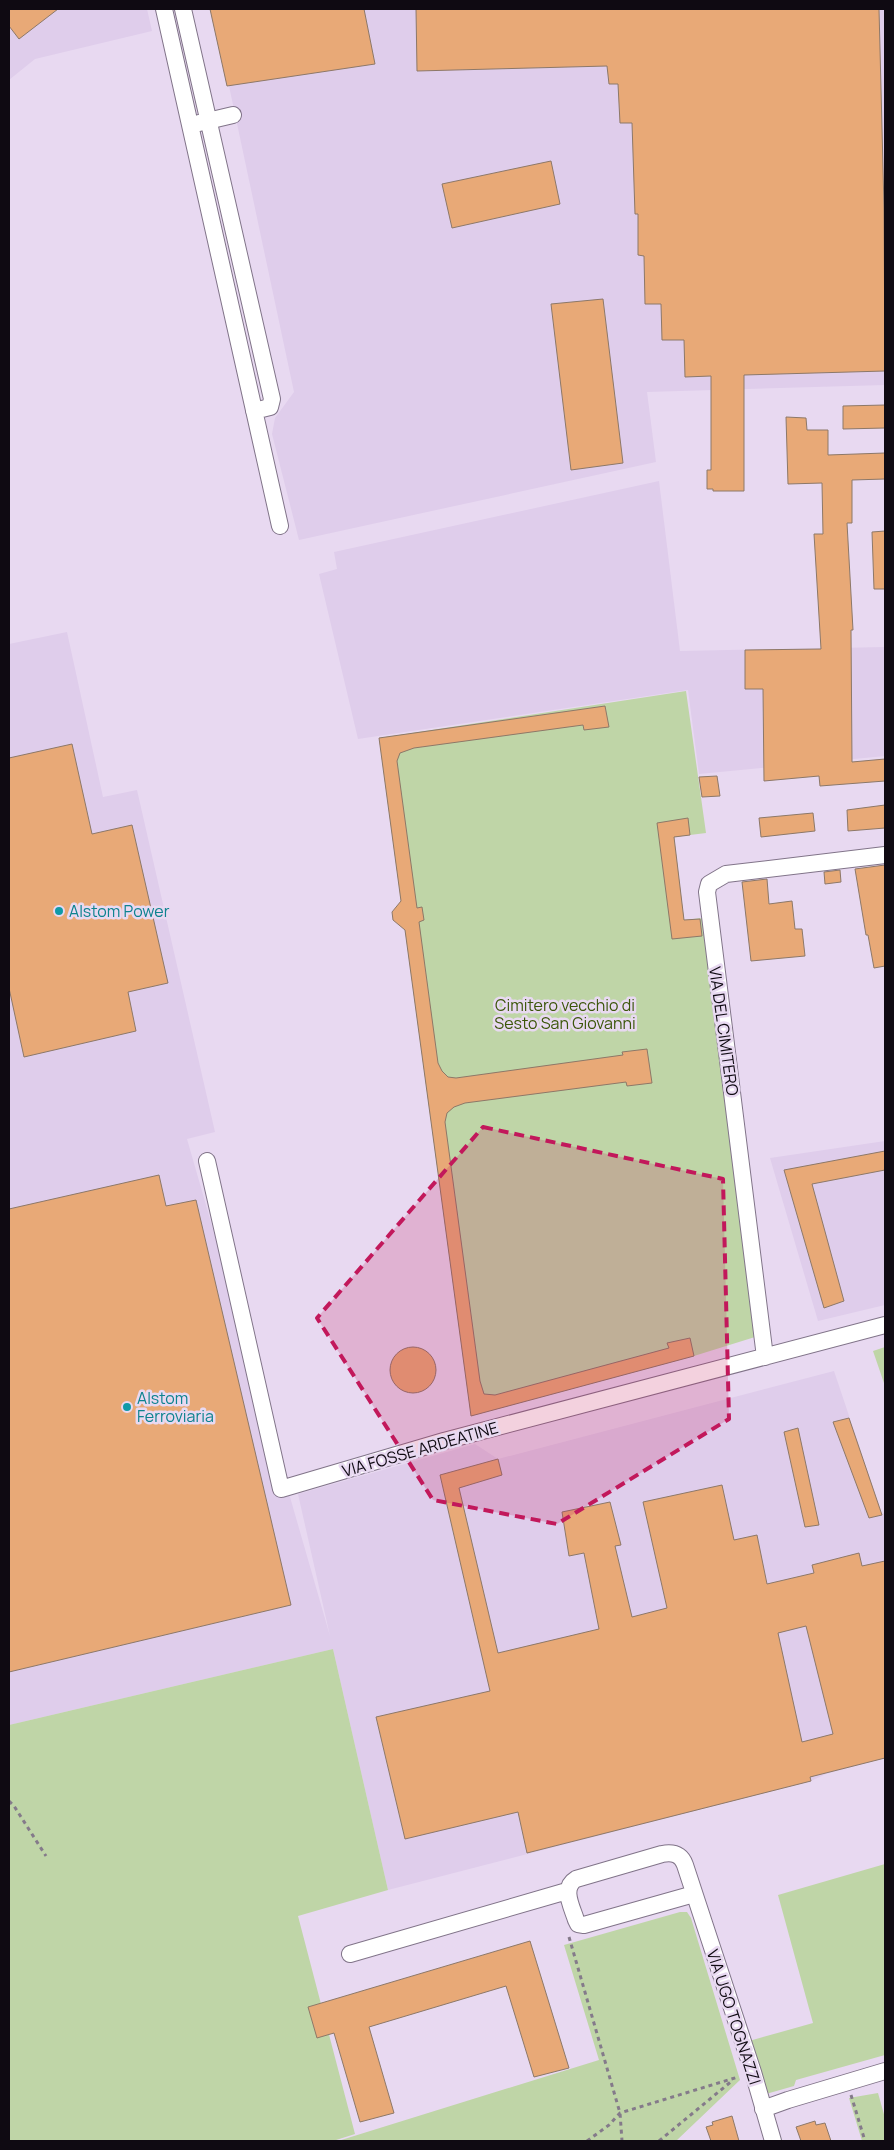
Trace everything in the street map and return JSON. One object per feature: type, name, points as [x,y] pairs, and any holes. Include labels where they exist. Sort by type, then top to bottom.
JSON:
[{"type":"street","points":[[164,9],[280,526]]},
{"type":"street","points":[[184,9],[272,399],[270,407],[254,411]]},
{"type":"street","points":[[190,125],[233,115]]},
{"type":"street","name":"VIA DEL CIMITERO","points":[[765,1357],[706,892],[709,884],[726,874],[885,855]]},
{"type":"street","name":"VIA FOSSE ARDEATINE","points":[[207,1161],[281,1489],[473,1433],[885,1325]]},
{"type":"street","name":"VIA UGO TOGNAZZI","points":[[350,1954],[567,1891],[570,1884],[576,1879],[669,1853],[682,1858],[773,2141]]},
{"type":"street","points":[[567,1891],[578,1924],[591,1925],[694,1894]]},
{"type":"street","points":[[763,2109],[885,2071]]},
{"type":"path","points":[[9,1801],[46,1856]]},
{"type":"path","points":[[578,1924],[566,1928],[620,2113],[622,2141]]},
{"type":"path","points":[[587,2141],[620,2113],[742,2076]]},
{"type":"path","points":[[659,2141],[735,2078]]},
{"type":"path","points":[[851,2095],[865,2141]]},
{"type":"highlighted area","points":[[483,1127],[723,1179],[729,1419],[557,1524],[433,1500],[317,1318]]},
{"type":"shaded area","points":[[9,9],[147,9],[152,31],[35,59],[9,80]]},
{"type":"shaded area","points":[[210,9],[885,9],[885,385],[647,392],[656,462],[299,540],[272,434],[275,418],[294,392],[229,86],[227,86]]},
{"type":"shaded area","points":[[659,481],[680,651],[885,647],[885,756],[699,774],[688,690],[358,739],[319,574],[337,569],[334,552]]},
{"type":"shaded area","points":[[67,632],[103,797],[137,790],[215,1132],[187,1139],[330,1636],[298,1494],[475,1444],[498,1459],[834,1371],[882,1514],[885,1512],[885,1758],[826,1774],[811,1781],[388,1890],[333,1649],[9,1725],[9,644]]},
{"type":"shaded area","points":[[885,1141],[885,1305],[818,1321],[770,1158]]},
{"type":"green space","name":"Cimitero vecchio di Sesto San Giovanni","points":[[686,691],[706,833],[674,837],[684,920],[702,918],[755,1337],[694,1356],[471,1416],[379,738]]},
{"type":"green space","points":[[885,1347],[885,1386],[873,1351]]},
{"type":"green space","points":[[333,1649],[388,1890],[298,1916],[355,2134],[333,2141],[9,2141],[9,1725]]},
{"type":"green space","points":[[885,1864],[885,2055],[796,2080],[794,2086],[766,2094],[742,2043],[813,2023],[778,1895]]},
{"type":"green space","points":[[680,1912],[687,1912],[691,1918],[740,2080],[676,2141],[338,2141],[599,2060],[564,1945]]},
{"type":"green space","points":[[878,2093],[885,2118],[885,2141],[862,2141],[849,2098]]},
{"type":"building","points":[[9,9],[58,9],[19,39],[9,26]]},
{"type":"building","points":[[210,9],[364,9],[375,64],[227,86]]},
{"type":"building","points":[[416,9],[879,9],[884,208],[885,371],[744,375],[744,491],[713,491],[713,489],[707,489],[707,470],[711,470],[711,376],[685,377],[684,340],[662,340],[661,304],[645,304],[644,256],[638,255],[638,214],[635,214],[632,123],[620,123],[618,84],[609,84],[607,66],[417,71]]},
{"type":"building","points":[[551,161],[560,204],[452,228],[442,184]]},
{"type":"building","points":[[603,299],[623,463],[571,470],[551,304]]},
{"type":"building","points":[[885,405],[885,428],[843,429],[843,406]]},
{"type":"building","points":[[786,417],[806,418],[807,430],[828,430],[828,455],[885,453],[885,479],[852,480],[852,523],[847,523],[853,630],[851,630],[852,762],[885,759],[885,781],[820,786],[819,776],[764,781],[763,689],[745,689],[745,650],[821,649],[814,534],[823,534],[822,483],[788,484]]},
{"type":"building","points":[[885,531],[885,589],[874,589],[872,532]]},
{"type":"building","points":[[605,706],[609,727],[584,730],[583,725],[414,748],[400,753],[397,761],[417,908],[422,907],[424,920],[419,922],[438,1063],[442,1071],[448,1077],[456,1078],[623,1055],[622,1052],[647,1049],[652,1083],[627,1086],[626,1082],[465,1103],[454,1107],[447,1113],[445,1122],[480,1381],[484,1394],[495,1395],[669,1348],[667,1343],[690,1338],[694,1356],[471,1416],[405,930],[393,920],[392,912],[401,901],[379,738]]},
{"type":"building","name":"Alstom Power","points":[[72,744],[92,834],[132,825],[168,983],[128,992],[136,1031],[24,1057],[9,988],[9,758]]},
{"type":"building","points":[[717,776],[720,796],[702,797],[699,777]]},
{"type":"building","points":[[885,805],[885,828],[848,831],[847,810]]},
{"type":"building","points":[[813,813],[815,831],[761,837],[759,818]]},
{"type":"building","points":[[688,818],[690,835],[674,837],[684,920],[700,919],[702,936],[672,939],[657,823]]},
{"type":"building","points":[[885,865],[885,966],[874,968],[868,935],[866,935],[855,869]]},
{"type":"building","points":[[840,870],[841,882],[825,884],[824,872]]},
{"type":"building","points":[[767,879],[769,904],[792,901],[795,929],[802,929],[805,956],[751,961],[742,882]]},
{"type":"building","points":[[885,1151],[885,1170],[812,1184],[844,1301],[824,1308],[784,1170]]},
{"type":"building","name":"Alstom Ferroviaria","points":[[159,1175],[166,1206],[196,1200],[291,1605],[9,1672],[9,1209]]},
{"type":"building","points":[[408,1347],[418,1347],[432,1357],[436,1370],[432,1383],[426,1389],[418,1393],[408,1393],[394,1383],[390,1375],[390,1365],[400,1351]]},
{"type":"building","points":[[849,1418],[882,1515],[869,1518],[833,1422]]},
{"type":"building","points":[[798,1428],[819,1525],[805,1527],[784,1432]]},
{"type":"building","points":[[498,1459],[502,1475],[459,1488],[498,1653],[599,1629],[584,1553],[569,1556],[562,1512],[610,1502],[621,1545],[615,1546],[632,1617],[667,1608],[643,1502],[722,1485],[734,1540],[757,1535],[767,1584],[814,1573],[812,1565],[859,1553],[862,1566],[885,1561],[885,1758],[810,1777],[811,1781],[527,1853],[518,1812],[405,1839],[376,1717],[490,1691],[440,1475]],"holes":[[[806,1626],[833,1734],[802,1742],[778,1633]]]},
{"type":"building","points":[[530,1941],[569,2068],[534,2077],[506,1986],[369,2027],[394,2113],[360,2122],[334,2033],[317,2038],[308,2007]]},
{"type":"building","points":[[732,2116],[739,2141],[711,2141],[706,2127],[713,2125],[712,2122]]},
{"type":"building","points":[[815,2121],[816,2125],[825,2123],[831,2141],[801,2141],[796,2127]]},
{"type":"place","name":"Alstom Power","points":[[59,911]]},
{"type":"place","name":"Alstom Ferroviaria","points":[[127,1407]]}]
